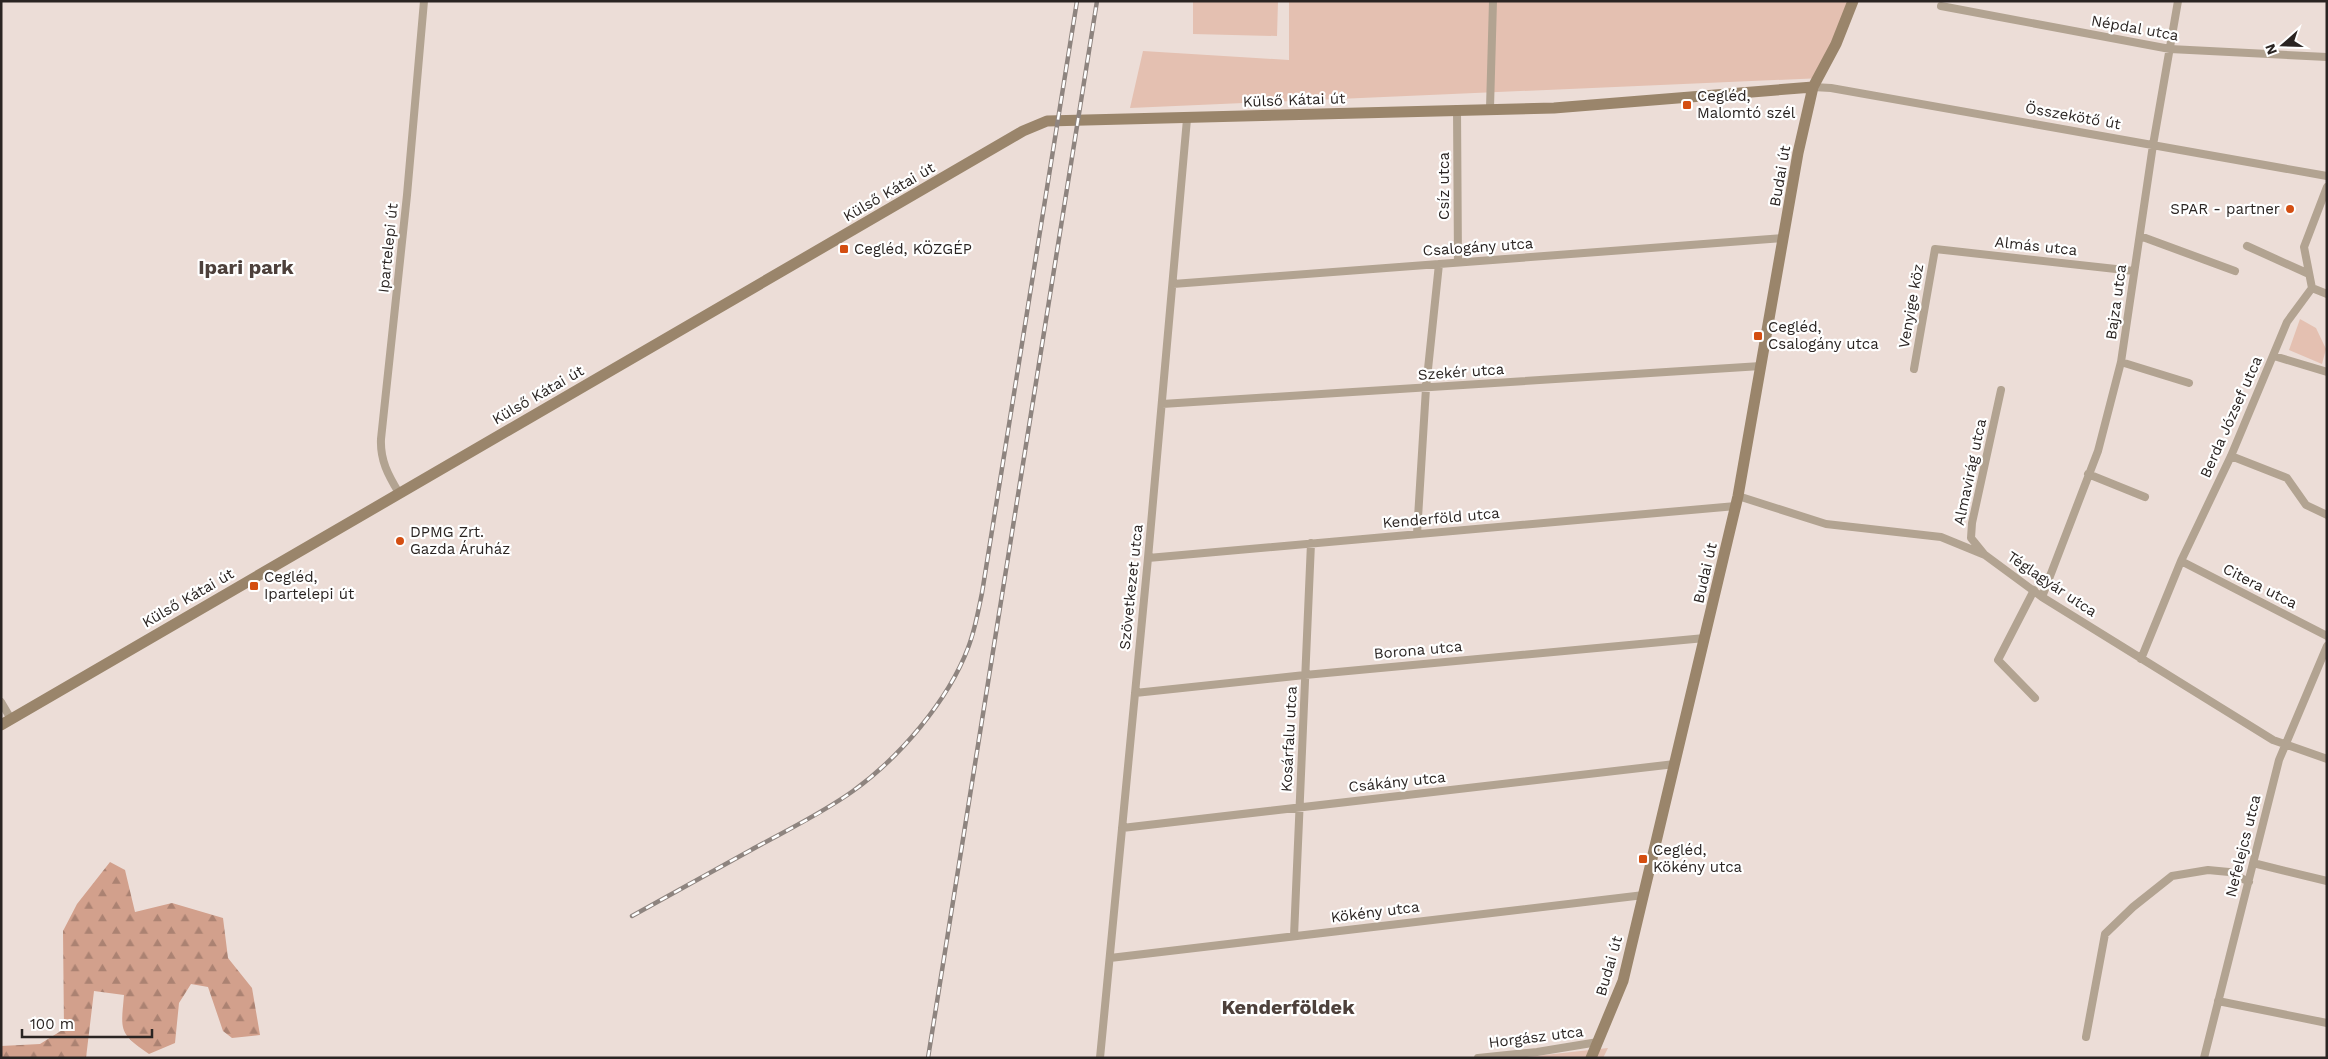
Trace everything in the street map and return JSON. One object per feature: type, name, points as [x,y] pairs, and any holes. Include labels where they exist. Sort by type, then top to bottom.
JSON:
[{"type":"main road","points":[[1813,87],[1836,44],[1853,1]]},
{"type":"main road","name":"Külső Kátai út","points":[[6,722],[1023,131],[1055,120],[1187,119],[1618,104],[1813,87]]},
{"type":"main road","name":"Budai út","points":[[1591,1058],[1623,981],[1737,501],[1798,154],[1813,87]]},
{"type":"street","name":"Ipartelepi út","points":[[399,493],[383,463],[381,439],[407,195],[424,1]]},
{"type":"street","points":[[1490,108],[1493,1]]},
{"type":"street","name":"Bajza utca","points":[[2042,597],[2098,451],[2121,362],[2153,145],[2178,1]]},
{"type":"street","name":"Népdal utca","points":[[1941,6],[2170,49],[2327,57]]},
{"type":"street","name":"Összekötő út","points":[[1813,87],[1831,88],[2327,176]]},
{"type":"street","name":"Csíz utca","points":[[1457,110],[1458,262]]},
{"type":"street","name":"Szövetkezet utca","points":[[1100,1058],[1148,558],[1187,119]]},
{"type":"street","points":[[2327,187],[2304,247],[2312,288],[2327,294]]},
{"type":"street","points":[[2140,236],[2235,271]]},
{"type":"street","name":"Csalogány utca","points":[[1173,284],[1784,238]]},
{"type":"street","points":[[2247,246],[2309,274]]},
{"type":"street","name":"Almás utca","points":[[1935,249],[2134,271]]},
{"type":"street","name":"Venyige köz","points":[[1914,369],[1935,249]]},
{"type":"street","points":[[1417,534],[1426,388],[1439,264]]},
{"type":"street","name":"Berda József utca","points":[[2141,659],[2181,561],[2231,456],[2287,322],[2312,288]]},
{"type":"street","points":[[2274,356],[2327,372]]},
{"type":"street","points":[[2121,362],[2189,383]]},
{"type":"street","name":"Szekér utca","points":[[1162,404],[1762,366]]},
{"type":"street","name":"Almavirág utca","points":[[1985,555],[1971,538],[1972,523],[2001,390]]},
{"type":"street","points":[[2231,456],[2287,478],[2306,506],[2327,514]]},
{"type":"street","points":[[2088,474],[2145,497]]},
{"type":"street","name":"Kenderföld utca","points":[[1148,558],[1417,534],[1737,501]]},
{"type":"street","name":"Téglagyár utca","points":[[1737,501],[1826,524],[1942,537],[1985,555],[2042,597],[2273,740],[2327,759]]},
{"type":"street","name":"Kosárfalu utca","points":[[1294,936],[1311,543]]},
{"type":"street","name":"Citera utca","points":[[2181,561],[2327,636]]},
{"type":"street","points":[[2034,590],[1998,660],[2035,698]]},
{"type":"street","name":"Borona utca","points":[[1135,693],[1305,674],[1705,638]]},
{"type":"street","name":"Nefelejcs utca","points":[[2204,1058],[2280,760],[2327,646]]},
{"type":"street","points":[[1,702],[6,722]]},
{"type":"street","name":"Csákány utca","points":[[1122,828],[1676,764]]},
{"type":"street","points":[[2253,863],[2327,881]]},
{"type":"street","points":[[2086,1037],[2105,934],[2133,907],[2172,876],[2208,870],[2229,872],[2248,882]]},
{"type":"street","name":"Kökény utca","points":[[1110,958],[1644,895]]},
{"type":"street","points":[[2218,1001],[2327,1023]]},
{"type":"street","name":"Horgász utca","points":[[1478,1058],[1536,1052],[1598,1042]]},
{"type":"shaded area","points":[[1193,1],[1278,1],[1277,36],[1193,34]]},
{"type":"shaded area","points":[[1289,1],[1856,1],[1823,78],[1130,108],[1143,51],[1289,60]]},
{"type":"shaded area","points":[[2300,319],[2316,328],[2326,349],[2322,364],[2289,350]]},
{"type":"shaded area","points":[[1608,1048],[1603,1058],[1517,1058]]},
{"type":"green space","points":[[110,862],[125,870],[135,912],[172,903],[223,918],[228,958],[252,988],[260,1035],[232,1038],[223,1031],[208,987],[191,984],[179,1003],[175,1043],[149,1054],[132,1041],[124,1030],[122,1016],[124,995],[94,991],[86,1058],[1,1058],[1,1046],[40,1044],[64,1029],[63,931],[77,904]]},
{"type":"railway","points":[[632,916],[816,815],[853,791],[888,762],[920,727],[935,708],[959,668],[973,634],[982,593],[1077,1]]},
{"type":"railway","points":[[928,1058],[1097,1]]},
{"type":"place","name":"Cegléd, Malomtó szél","points":[[1687,105]]},
{"type":"place","name":"SPAR - partner","points":[[2290,209]]},
{"type":"place","name":"Cegléd, KÖZGÉP","points":[[844,249]]},
{"type":"place","name":"Cegléd, Csalogány utca","points":[[1758,336]]},
{"type":"place","name":"DPMG Zrt. Gazda Áruház","points":[[400,541]]},
{"type":"place","name":"Cegléd, Ipartelepi út","points":[[254,586]]},
{"type":"place","name":"Cegléd, Kökény utca","points":[[1643,859]]},
{"type":"district","name":"Ipari park","points":[[246,267]]},
{"type":"district","name":"Kenderföldek","points":[[1288,1007]]}]
